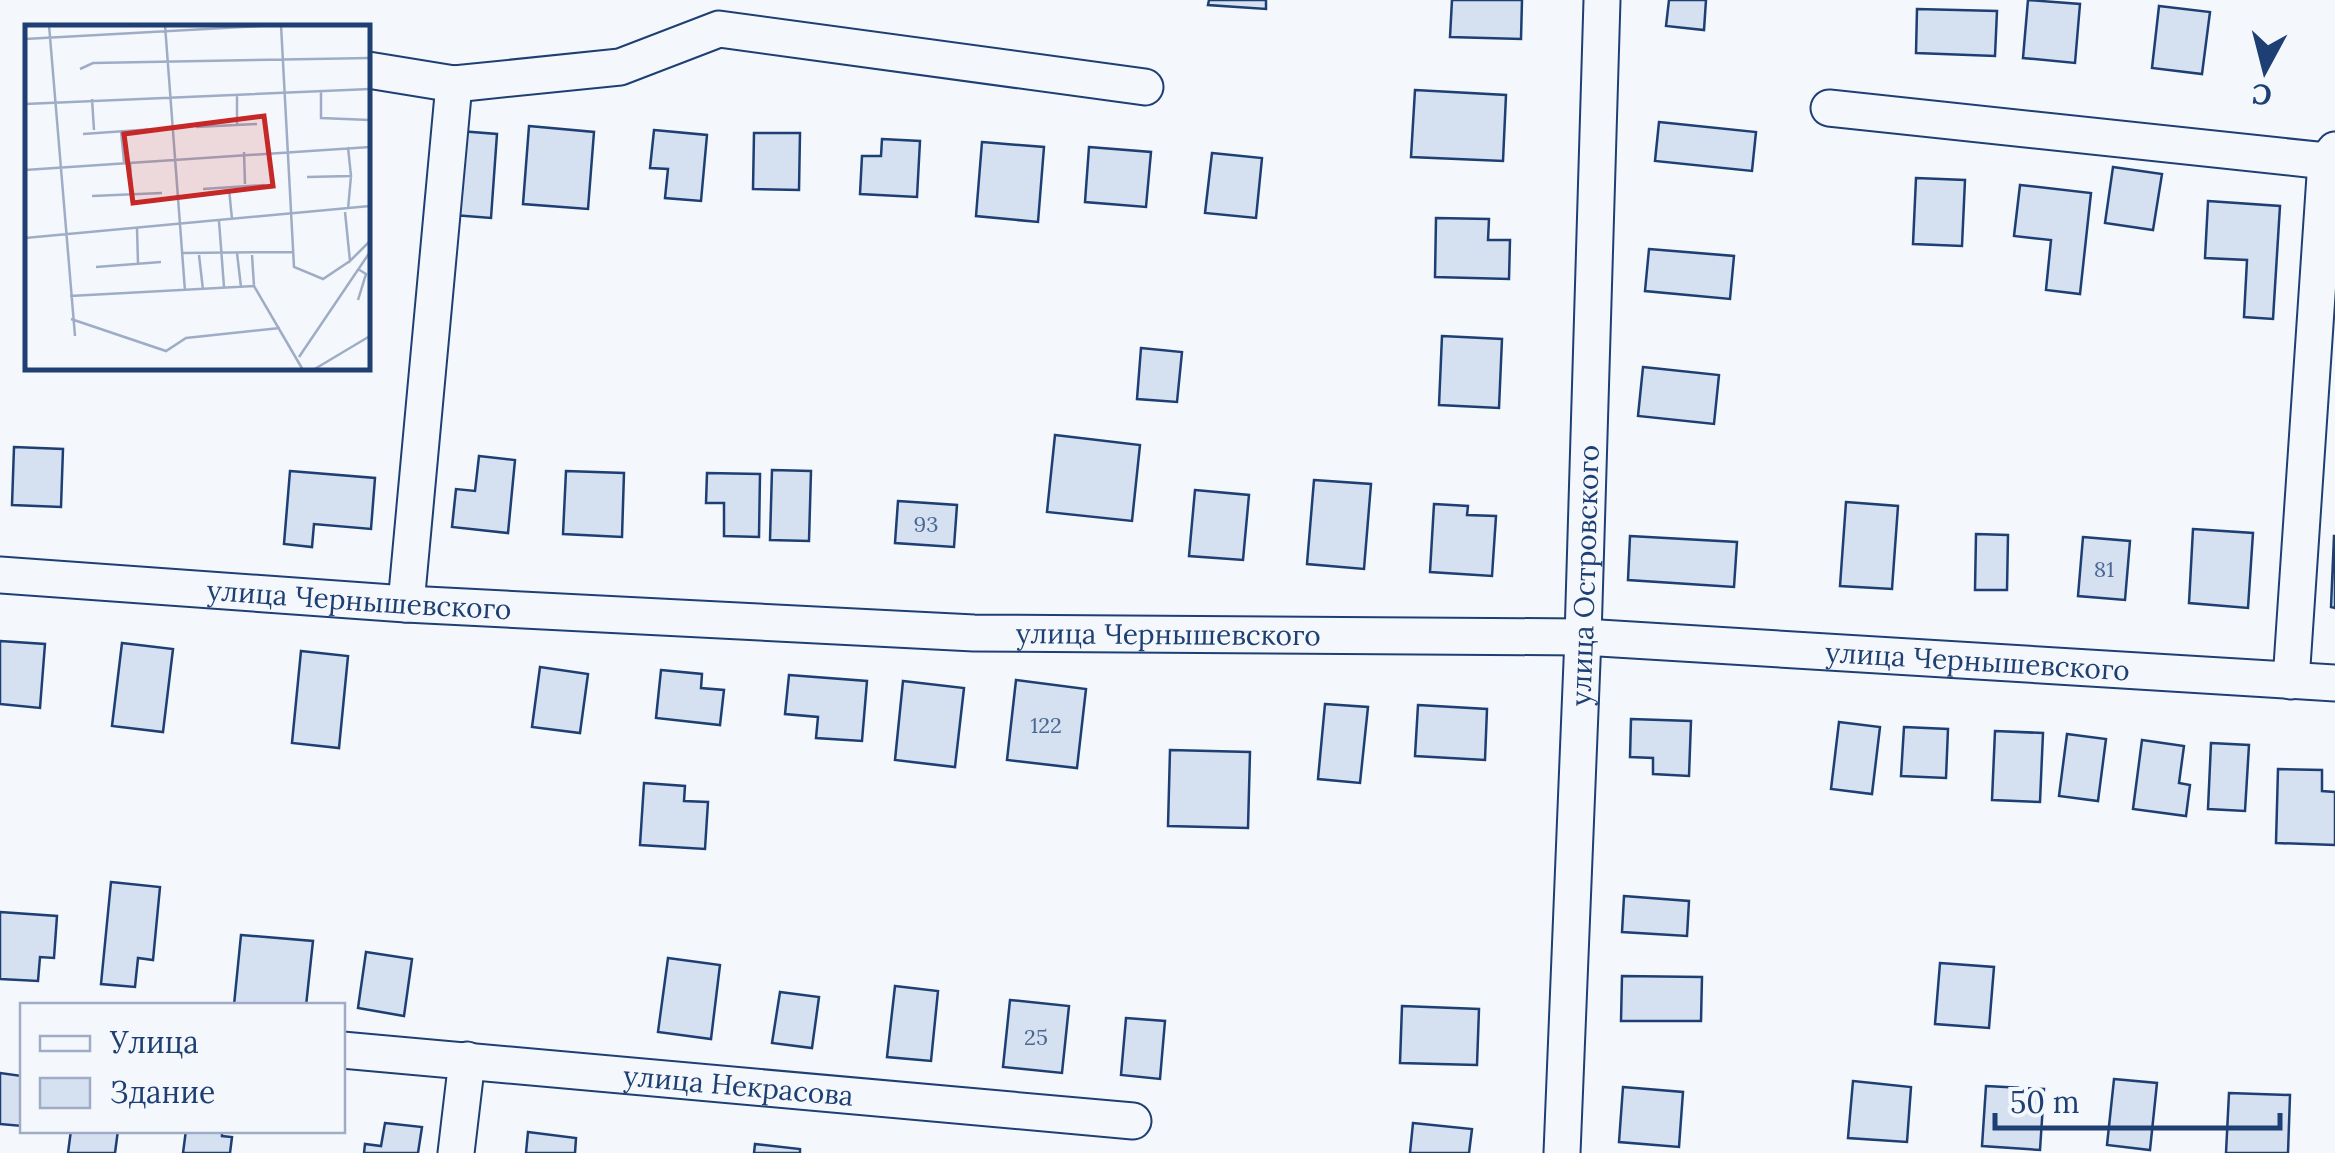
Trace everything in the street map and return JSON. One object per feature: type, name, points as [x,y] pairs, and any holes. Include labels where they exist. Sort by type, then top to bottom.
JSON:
[{"type":"street","name":"улица Островского","points":[[1562,1153],[1584,637],[1602,0]]},
{"type":"street","points":[[370,70],[454,84],[620,67],[719,14],[1146,88]]},
{"type":"street","points":[[406,604],[454,84]]},
{"type":"street","points":[[1829,108],[2331,155],[2290,681]]},
{"type":"street","name":"улица Чернышевского","points":[[0,575],[406,604],[974,633],[1584,637],[2335,683]]},
{"type":"street","name":"улица Некрасова","points":[[345,1050],[1133,1121]]},
{"type":"street","points":[[456,1153],[467,1060]]},
{"type":"building","points":[[1209,0],[1266,0],[1266,9],[1208,5]]},
{"type":"building","points":[[1452,0],[1522,0],[1521,39],[1450,37]]},
{"type":"building","points":[[1669,0],[1706,0],[1704,30],[1666,26]]},
{"type":"building","points":[[2028,0],[2080,4],[2075,63],[2023,58]]},
{"type":"building","points":[[2159,6],[2210,12],[2202,74],[2152,68]]},
{"type":"building","points":[[1917,9],[1997,11],[1995,56],[1916,53]]},
{"type":"building","points":[[1415,90],[1506,95],[1503,161],[1411,157]]},
{"type":"building","points":[[1659,122],[1756,132],[1752,171],[1655,161]]},
{"type":"building","points":[[529,126],[594,132],[588,209],[523,204]]},
{"type":"building","points":[[434,129],[497,134],[491,218],[428,213]]},
{"type":"building","points":[[654,130],[707,135],[701,201],[665,198],[668,169],[650,168]]},
{"type":"building","points":[[754,133],[800,133],[799,190],[753,189]]},
{"type":"building","points":[[882,139],[920,141],[917,197],[860,194],[862,156],[881,156]]},
{"type":"building","points":[[982,142],[1044,147],[1038,222],[976,216]]},
{"type":"building","points":[[1089,147],[1151,152],[1146,207],[1085,202]]},
{"type":"building","points":[[1212,153],[1262,158],[1256,218],[1205,213]]},
{"type":"building","points":[[2113,167],[2162,174],[2153,230],[2105,223]]},
{"type":"building","points":[[1916,178],[1965,180],[1962,246],[1913,244]]},
{"type":"building","points":[[2020,185],[2091,193],[2080,294],[2046,290],[2051,240],[2014,236]]},
{"type":"building","points":[[2208,201],[2280,206],[2273,319],[2244,317],[2247,260],[2205,258]]},
{"type":"building","points":[[1436,218],[1489,219],[1488,240],[1510,240],[1509,279],[1435,277]]},
{"type":"building","points":[[1649,249],[1734,256],[1730,299],[1645,291]]},
{"type":"building","points":[[1442,336],[1502,339],[1499,408],[1439,405]]},
{"type":"building","points":[[1141,348],[1182,352],[1177,402],[1137,399]]},
{"type":"building","points":[[1643,367],[1719,375],[1714,424],[1638,416]]},
{"type":"building","points":[[1055,435],[1140,445],[1132,521],[1047,512]]},
{"type":"building","points":[[14,447],[63,449],[61,507],[12,505]]},
{"type":"building","points":[[479,456],[515,460],[508,533],[452,527],[456,489],[475,491]]},
{"type":"building","points":[[772,470],[811,471],[809,541],[770,540]]},
{"type":"building","points":[[290,471],[375,478],[371,529],[314,524],[312,547],[284,544]]},
{"type":"building","points":[[566,471],[624,473],[622,537],[563,534]]},
{"type":"building","points":[[707,473],[760,474],[759,537],[724,536],[724,503],[706,503]]},
{"type":"building","points":[[1314,480],[1371,484],[1364,569],[1307,564]]},
{"type":"building","points":[[1195,490],[1249,495],[1243,560],[1189,556]]},
{"type":"building","points":[[898,501],[957,505],[954,547],[895,543]]},
{"type":"building","points":[[1846,502],[1898,506],[1892,589],[1840,586]]},
{"type":"building","points":[[1434,504],[1468,506],[1467,515],[1496,516],[1492,576],[1430,572]]},
{"type":"building","points":[[2193,529],[2253,533],[2248,608],[2189,603]]},
{"type":"building","points":[[1976,534],[2008,535],[2007,590],[1975,590]]},
{"type":"building","points":[[1630,536],[1737,542],[1734,587],[1628,580]]},
{"type":"building","points":[[2335,536],[2335,608],[2331,607]]},
{"type":"building","points":[[2083,537],[2130,541],[2125,600],[2078,596]]},
{"type":"building","points":[[0,641],[45,644],[40,708],[0,704]]},
{"type":"building","points":[[122,643],[173,649],[163,732],[112,726]]},
{"type":"building","points":[[301,651],[348,656],[339,748],[292,743]]},
{"type":"building","points":[[540,667],[588,674],[580,733],[532,727]]},
{"type":"building","points":[[661,670],[702,674],[701,688],[724,690],[720,725],[656,718]]},
{"type":"building","points":[[789,675],[867,681],[862,741],[816,738],[818,717],[785,714]]},
{"type":"building","points":[[1016,680],[1086,689],[1077,768],[1007,760]]},
{"type":"building","points":[[903,681],[964,688],[955,767],[895,760]]},
{"type":"building","points":[[1325,704],[1368,707],[1360,783],[1318,779]]},
{"type":"building","points":[[1418,705],[1487,709],[1485,760],[1415,756]]},
{"type":"building","points":[[1631,719],[1691,721],[1689,776],[1653,774],[1653,758],[1630,757]]},
{"type":"building","points":[[1839,722],[1880,727],[1872,794],[1831,789]]},
{"type":"building","points":[[1904,727],[1948,729],[1946,778],[1901,776]]},
{"type":"building","points":[[1995,731],[2043,733],[2040,802],[1992,800]]},
{"type":"building","points":[[2067,734],[2106,739],[2098,801],[2059,796]]},
{"type":"building","points":[[2142,740],[2184,746],[2179,783],[2190,785],[2186,816],[2133,809]]},
{"type":"building","points":[[2211,743],[2249,745],[2245,811],[2208,809]]},
{"type":"building","points":[[1170,750],[1250,752],[1248,828],[1168,826]]},
{"type":"building","points":[[2278,769],[2322,770],[2322,791],[2335,792],[2335,845],[2276,843]]},
{"type":"building","points":[[644,783],[685,786],[684,801],[708,802],[705,849],[640,845]]},
{"type":"building","points":[[111,882],[160,887],[153,960],[138,958],[135,987],[101,984]]},
{"type":"building","points":[[1624,896],[1689,901],[1687,936],[1622,932]]},
{"type":"building","points":[[0,912],[57,916],[54,958],[40,957],[38,981],[0,979]]},
{"type":"building","points":[[241,935],[313,941],[306,1003],[234,1003]]},
{"type":"building","points":[[366,952],[412,959],[404,1016],[358,1008]]},
{"type":"building","points":[[668,958],[720,965],[711,1039],[658,1032]]},
{"type":"building","points":[[1940,963],[1994,967],[1989,1028],[1935,1024]]},
{"type":"building","points":[[1622,976],[1702,977],[1701,1021],[1621,1021]]},
{"type":"building","points":[[895,986],[938,991],[931,1061],[887,1057]]},
{"type":"building","points":[[780,992],[819,997],[812,1048],[772,1043]]},
{"type":"building","points":[[1010,1000],[1069,1006],[1062,1073],[1003,1067]]},
{"type":"building","points":[[1402,1006],[1479,1009],[1477,1065],[1400,1063]]},
{"type":"building","points":[[1126,1018],[1165,1021],[1160,1079],[1121,1075]]},
{"type":"building","points":[[0,1073],[20,1076],[20,1126],[0,1124]]},
{"type":"building","points":[[2114,1079],[2157,1083],[2150,1150],[2107,1145]]},
{"type":"building","points":[[1853,1081],[1911,1087],[1907,1142],[1848,1138]]},
{"type":"building","points":[[1986,1086],[2044,1089],[2040,1150],[1982,1146]]},
{"type":"building","points":[[1623,1087],[1683,1092],[1679,1147],[1619,1142]]},
{"type":"building","points":[[2229,1093],[2290,1095],[2288,1153],[2226,1153]]},
{"type":"building","points":[[385,1123],[422,1127],[418,1153],[364,1153],[365,1144],[381,1146]]},
{"type":"building","points":[[1413,1123],[1472,1129],[1469,1153],[1410,1153]]},
{"type":"building","points":[[528,1132],[576,1138],[575,1153],[526,1153]]},
{"type":"building","points":[[71,1133],[118,1133],[115,1153],[68,1153]]},
{"type":"building","points":[[186,1133],[222,1133],[232,1137],[230,1153],[183,1153]]},
{"type":"building","points":[[755,1144],[800,1149],[800,1153],[754,1153]]}]
